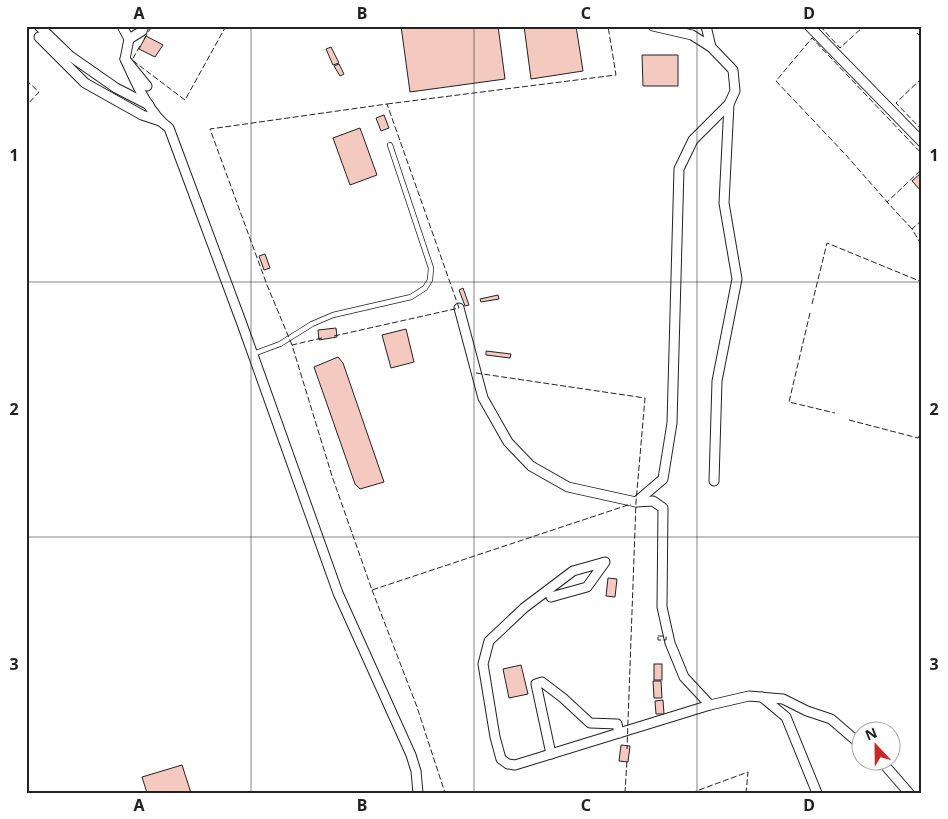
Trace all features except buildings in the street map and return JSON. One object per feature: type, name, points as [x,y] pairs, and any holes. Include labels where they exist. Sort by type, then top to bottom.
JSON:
[{"type":"street","points":[[39,26],[70,56],[116,88],[150,105]]},
{"type":"street","points":[[122,26],[129,39],[125,59],[135,81],[160,121]]},
{"type":"street","points":[[129,39],[142,31],[144,26]]},
{"type":"street","points":[[653,26],[692,35],[711,47],[732,70],[735,91],[730,104],[724,203],[737,279],[717,381],[714,481]]},
{"type":"street","points":[[706,26],[711,47]]},
{"type":"street","points":[[809,26],[922,142]]},
{"type":"street","points":[[39,37],[85,83],[142,115],[160,121],[169,128],[253,354],[338,593],[411,755],[416,771],[418,793]]},
{"type":"street","points":[[125,59],[147,86]]},
{"type":"street","points":[[636,502],[663,479],[672,423],[679,169],[693,140],[730,104]]},
{"type":"street","points":[[460,308],[483,398],[508,442],[531,466],[568,487],[636,502],[653,501],[663,508],[662,607],[670,643],[684,677],[710,705]]},
{"type":"street","points":[[551,597],[586,587],[605,562],[573,570],[524,608],[489,641],[483,664],[495,737],[501,759],[508,764],[516,765],[710,705],[749,696],[783,699],[807,711],[831,719],[850,735]]},
{"type":"street","points":[[551,754],[536,684],[542,682],[590,723],[617,724],[619,733]]},
{"type":"street","points":[[761,697],[786,717],[817,793]]},
{"type":"street","points":[[891,772],[909,793]]},
{"type":"lane","points":[[253,354],[280,344],[312,324],[326,318],[411,297],[425,288],[430,280],[431,268],[390,145]]},
{"type":"fence","points":[[144,39],[152,26]]},
{"type":"fence","points":[[140,46],[132,60],[185,100],[226,26]]},
{"type":"fence","points":[[387,104],[616,75],[608,26]]},
{"type":"fence","points":[[820,26],[840,48],[864,26]]},
{"type":"fence","points":[[917,33],[922,38]]},
{"type":"fence","points":[[889,204],[776,81],[812,38],[922,154]]},
{"type":"fence","points":[[922,78],[896,103],[922,130]]},
{"type":"fence","points":[[26,80],[39,92],[26,106]]},
{"type":"fence","points":[[292,345],[267,285],[210,129],[387,104],[459,308]]},
{"type":"fence","points":[[912,229],[887,202],[922,169]]},
{"type":"fence","points":[[922,220],[912,229],[922,246]]},
{"type":"fence","points":[[812,304],[827,243],[922,282]]},
{"type":"fence","points":[[334,336],[459,308]]},
{"type":"fence","points":[[810,313],[789,402],[835,413]]},
{"type":"fence","points":[[322,338],[292,345],[332,476],[372,590],[631,504]]},
{"type":"fence","points":[[476,373],[645,398],[636,502],[627,749]]},
{"type":"fence","points":[[849,420],[918,438],[922,431]]},
{"type":"fence","points":[[372,590],[417,707],[445,793]]},
{"type":"fence","points":[[658,636],[666,636],[666,640],[658,640],[658,636]]},
{"type":"fence","points":[[625,793],[627,759]]},
{"type":"fence","points":[[691,793],[748,772],[746,793]]}]
